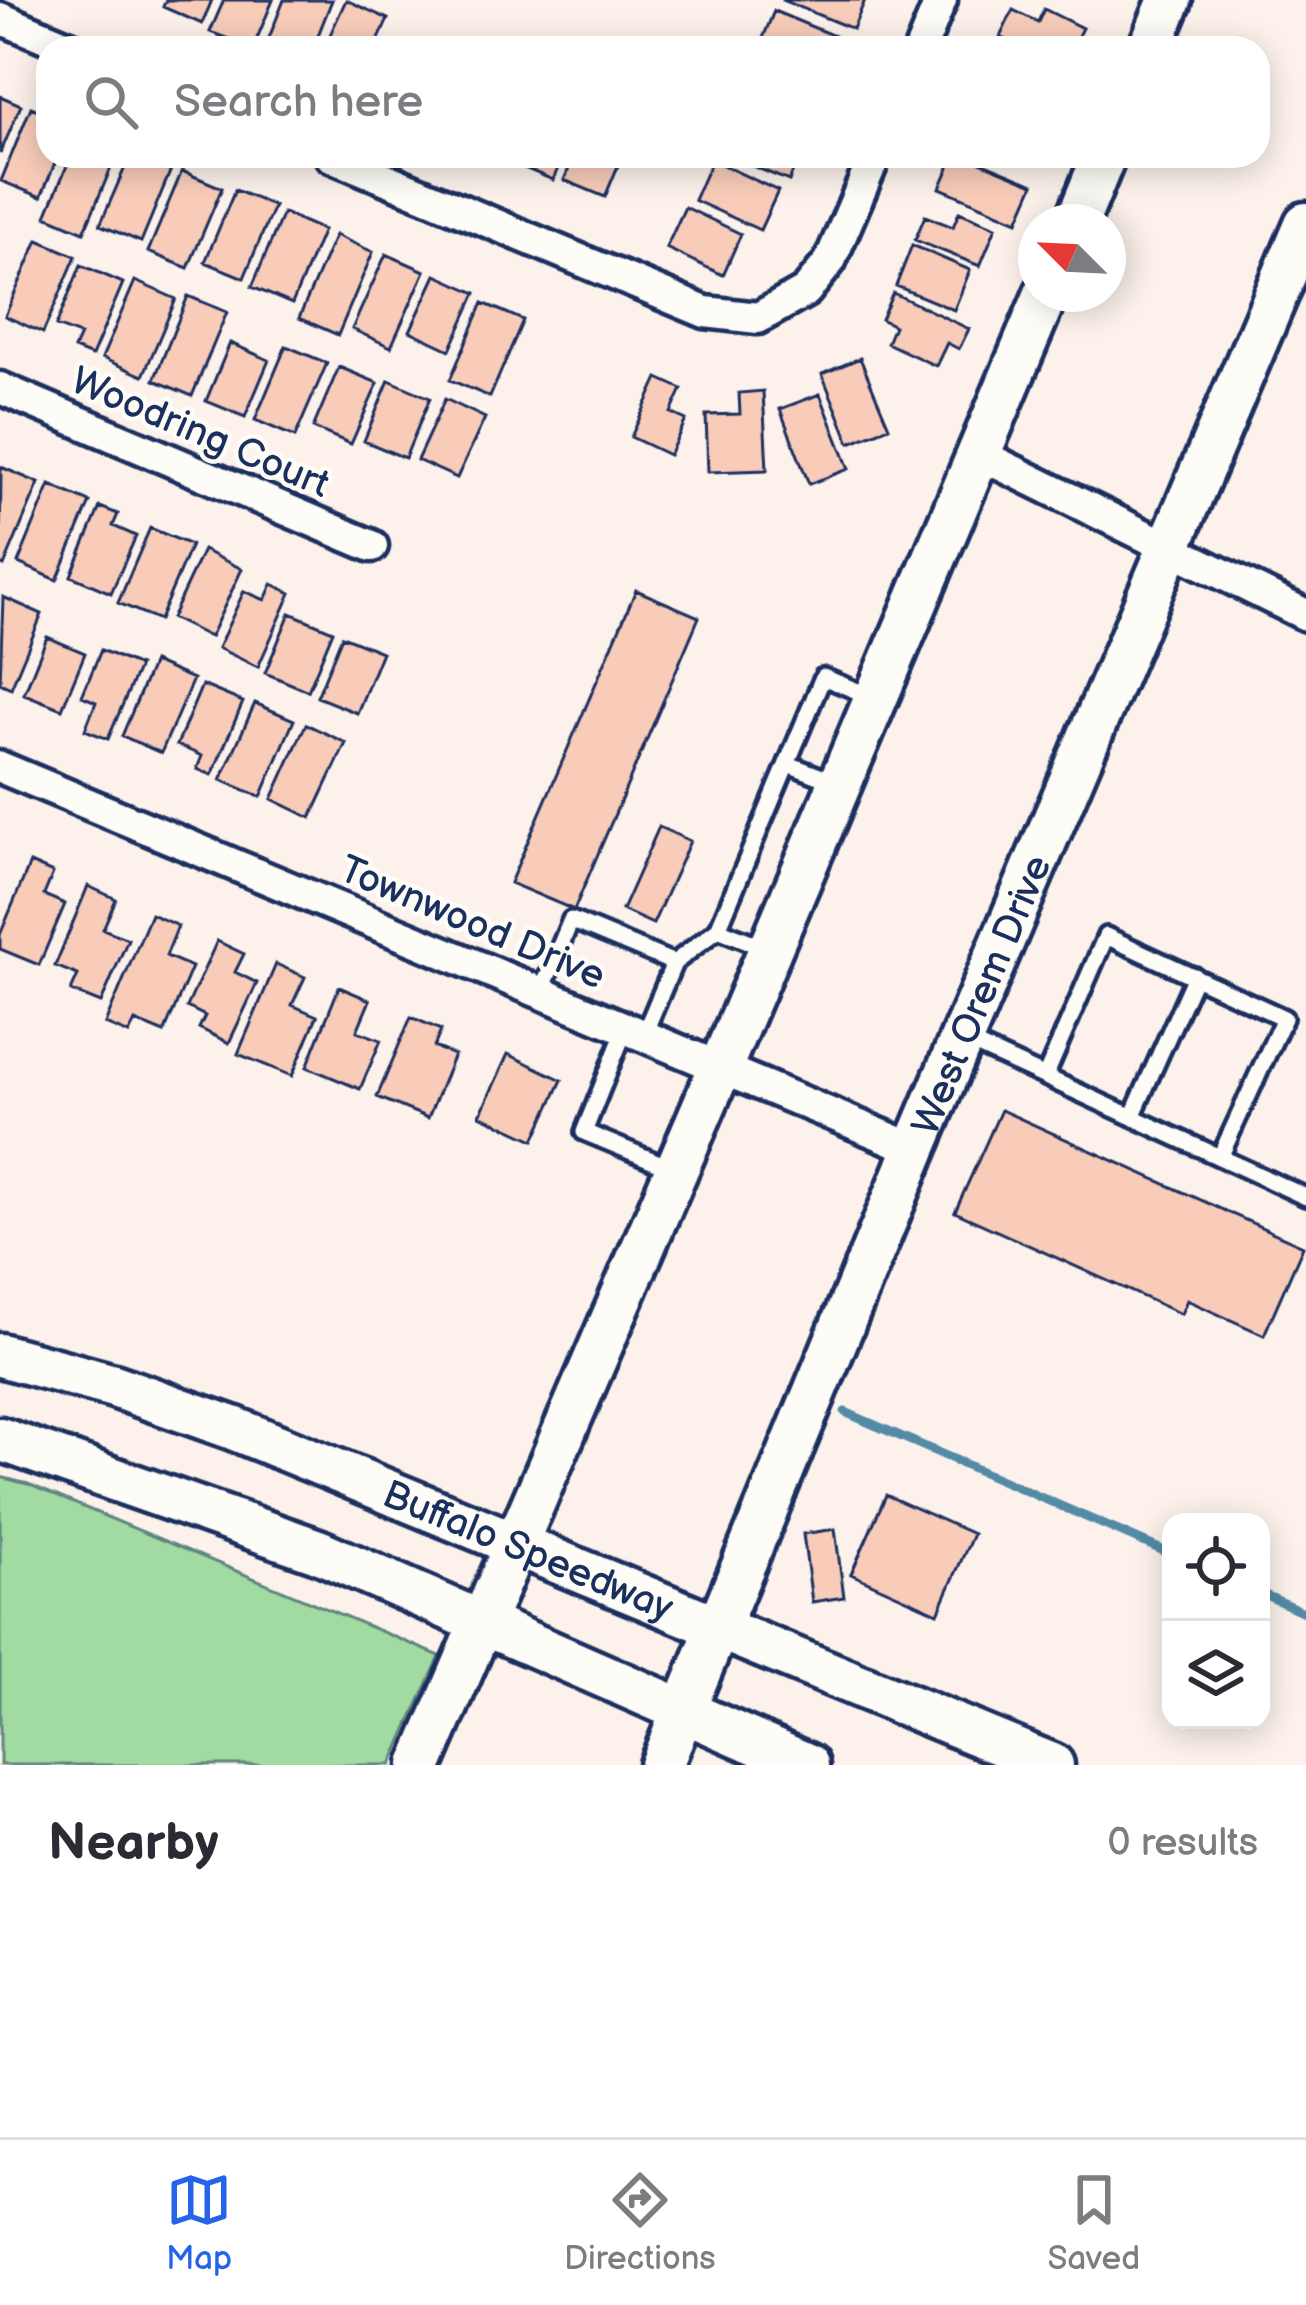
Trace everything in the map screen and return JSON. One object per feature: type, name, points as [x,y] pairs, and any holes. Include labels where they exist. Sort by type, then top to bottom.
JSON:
[{"type":"main road","points":[[1155,36],[1170,0]]},
{"type":"main road","points":[[1084,204],[1099,168]]},
{"type":"main road","name":"West Orem Drive","points":[[661,1765],[1306,224]]},
{"type":"main road","points":[[421,1765],[722,1066],[1038,312]]},
{"type":"main road","name":"Buffalo Speedway","points":[[2,1363],[114,1386],[233,1427],[1052,1765]]},
{"type":"main road","points":[[0,1439],[318,1551],[683,1712],[759,1755],[807,1765]]},
{"type":"street","points":[[926,36],[941,0]]},
{"type":"street","points":[[0,18],[43,36]]},
{"type":"street","points":[[360,168],[705,312],[758,318],[806,291],[830,261],[870,168]]},
{"type":"street","name":"Woodring Court","points":[[0,388],[372,547]]},
{"type":"street","points":[[979,454],[1306,616]]},
{"type":"street","name":"Townwood Drive","points":[[0,767],[915,1149]]},
{"type":"lane","points":[[676,1171],[584,1132],[674,963],[718,929],[823,677],[876,699]]},
{"type":"lane","points":[[788,764],[840,784]]},
{"type":"lane","points":[[542,992],[571,920],[674,963]]},
{"type":"lane","points":[[718,929],[770,950]]},
{"type":"lane","points":[[1045,1076],[1106,936],[1195,976],[1284,1018],[1220,1157]]},
{"type":"lane","points":[[1132,1117],[1195,976]]},
{"type":"lane","points":[[962,1038],[1306,1197]]},
{"type":"green space","points":[[0,1477],[28,1484],[440,1656],[391,1765],[0,1765]]},
{"type":"building","points":[[166,0],[212,0],[202,24],[163,7]]},
{"type":"building","points":[[224,0],[273,0],[258,36],[210,32]]},
{"type":"building","points":[[284,0],[332,0],[318,36],[270,36]]},
{"type":"building","points":[[346,0],[388,19],[380,36],[330,36]]},
{"type":"building","points":[[782,0],[865,0],[853,29]]},
{"type":"building","points":[[1044,9],[1082,28],[1078,36],[1000,36],[1013,10],[1038,22]]},
{"type":"building","points":[[774,11],[834,36],[764,36]]},
{"type":"building","points":[[0,96],[21,105],[0,154]]},
{"type":"building","points":[[31,107],[36,109],[36,168],[53,168],[41,197],[1,181]]},
{"type":"building","points":[[66,168],[111,168],[84,232],[46,216]]},
{"type":"building","points":[[125,168],[172,168],[141,242],[100,225]]},
{"type":"building","points":[[524,168],[558,168],[553,180]]},
{"type":"building","points":[[569,168],[617,168],[605,197],[564,180]]},
{"type":"building","points":[[708,168],[729,168],[778,191],[760,230],[694,200]]},
{"type":"building","points":[[757,168],[794,168],[789,181]]},
{"type":"building","points":[[949,168],[995,168],[1034,184],[1025,204],[1018,204],[1018,221],[940,188]]},
{"type":"building","points":[[182,171],[222,188],[188,268],[148,252]]},
{"type":"building","points":[[235,190],[274,206],[244,278],[205,262]]},
{"type":"building","points":[[685,207],[741,234],[723,275],[666,248]]},
{"type":"building","points":[[959,212],[996,227],[980,266],[915,240],[925,216],[953,227]]},
{"type":"building","points":[[283,213],[323,230],[292,304],[252,287]]},
{"type":"building","points":[[335,235],[373,252],[338,335],[299,318]]},
{"type":"building","points":[[38,240],[76,256],[43,333],[5,316]]},
{"type":"building","points":[[912,245],[970,270],[954,310],[896,286]]},
{"type":"building","points":[[386,254],[425,271],[391,347],[352,329]]},
{"type":"building","points":[[81,265],[123,283],[92,356],[74,349],[80,335],[56,326]]},
{"type":"building","points":[[436,275],[476,293],[450,350],[410,331]]},
{"type":"building","points":[[135,281],[176,299],[143,376],[102,358]]},
{"type":"building","points":[[893,293],[969,329],[959,349],[947,343],[936,366],[887,343],[894,326],[881,319]]},
{"type":"building","points":[[188,296],[227,312],[192,396],[154,380]]},
{"type":"building","points":[[483,303],[523,320],[490,397],[450,380]]},
{"type":"building","points":[[230,343],[269,360],[245,417],[206,401]]},
{"type":"building","points":[[286,346],[327,363],[295,437],[255,420]]},
{"type":"building","points":[[860,358],[889,427],[850,443],[822,374]]},
{"type":"building","points":[[339,367],[378,383],[351,444],[313,428]]},
{"type":"building","points":[[658,378],[682,389],[671,413],[686,420],[669,455],[631,437]]},
{"type":"building","points":[[389,380],[430,398],[405,458],[364,441]]},
{"type":"building","points":[[763,391],[767,470],[708,472],[706,415],[740,414],[739,393]]},
{"type":"building","points":[[820,394],[849,469],[809,484],[780,409]]},
{"type":"building","points":[[445,399],[485,418],[457,478],[417,460]]},
{"type":"building","points":[[1,467],[39,483],[4,566],[0,564]]},
{"type":"building","points":[[50,485],[90,502],[57,580],[18,563]]},
{"type":"building","points":[[100,507],[118,514],[113,526],[136,536],[111,593],[71,576]]},
{"type":"building","points":[[150,528],[191,545],[159,620],[118,603]]},
{"type":"building","points":[[203,550],[242,569],[210,637],[171,618]]},
{"type":"building","points":[[272,584],[291,593],[258,667],[218,648],[244,591],[265,600]]},
{"type":"building","points":[[636,590],[699,617],[574,910],[510,883]]},
{"type":"building","points":[[3,597],[42,614],[11,688],[0,683]]},
{"type":"building","points":[[290,613],[333,631],[308,691],[265,673]]},
{"type":"building","points":[[342,636],[382,652],[357,713],[317,697]]},
{"type":"building","points":[[47,637],[85,653],[62,709],[24,694]]},
{"type":"building","points":[[101,650],[139,666],[108,739],[85,730],[96,702],[82,696]]},
{"type":"building","points":[[153,662],[193,679],[161,753],[122,736]]},
{"type":"building","points":[[202,685],[243,702],[212,775],[197,769],[202,756],[177,745]]},
{"type":"building","points":[[255,703],[294,720],[261,797],[221,780]]},
{"type":"building","points":[[306,724],[346,743],[311,818],[272,799]]},
{"type":"building","points":[[659,827],[690,841],[653,924],[622,910]]},
{"type":"building","points":[[30,863],[53,873],[44,895],[65,904],[39,965],[0,949],[0,935]]},
{"type":"building","points":[[88,886],[116,899],[103,929],[128,939],[101,1003],[71,991],[78,975],[55,966]]},
{"type":"building","points":[[151,914],[178,926],[166,956],[192,967],[164,1033],[135,1021],[129,1034],[105,1024]]},
{"type":"building","points":[[217,941],[244,954],[235,972],[257,983],[229,1043],[199,1028],[205,1016],[187,1007]]},
{"type":"building","points":[[276,964],[305,977],[292,1005],[317,1016],[292,1076],[238,1054]]},
{"type":"building","points":[[339,987],[370,1000],[357,1031],[381,1040],[360,1089],[307,1067]]},
{"type":"building","points":[[411,1017],[441,1030],[434,1047],[454,1055],[428,1118],[377,1097]]},
{"type":"building","points":[[508,1054],[562,1080],[534,1140],[480,1115]]},
{"type":"building","points":[[1001,1110],[1303,1246],[1264,1335],[1187,1300],[1181,1314],[955,1212]]},
{"type":"building","points":[[886,1495],[973,1534],[938,1613],[851,1574]]},
{"type":"building","points":[[835,1529],[844,1597],[812,1602],[803,1534]]},
{"type":"waterway","points":[[845,1412],[1162,1550]]},
{"type":"waterway","points":[[1270,1597],[1306,1613]]}]
